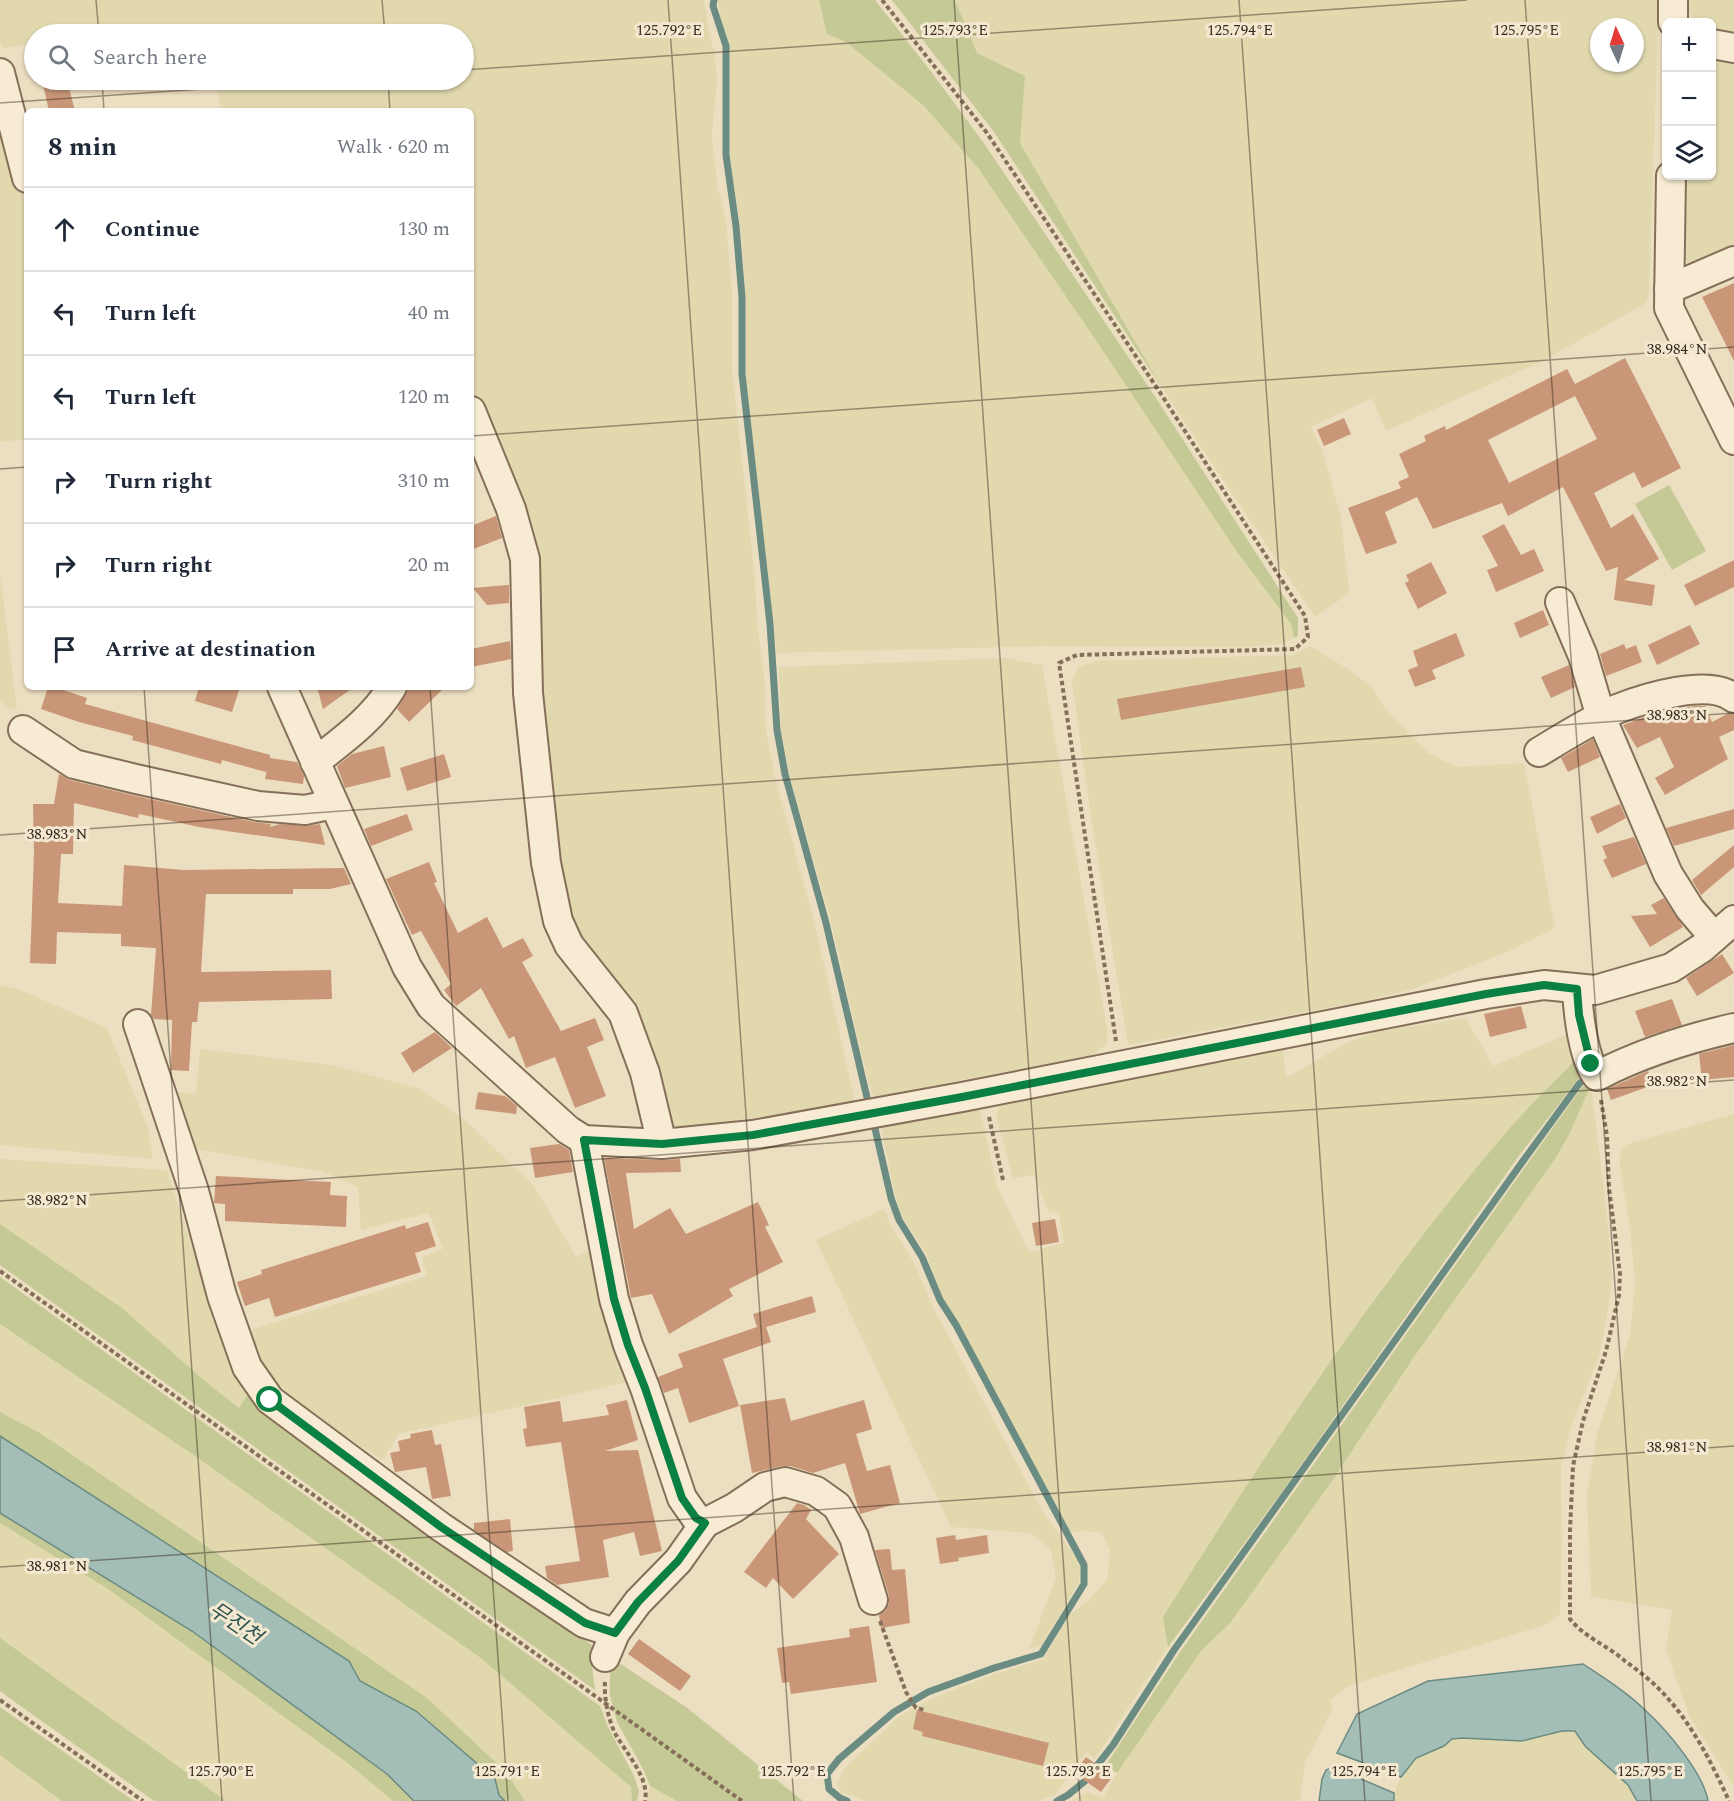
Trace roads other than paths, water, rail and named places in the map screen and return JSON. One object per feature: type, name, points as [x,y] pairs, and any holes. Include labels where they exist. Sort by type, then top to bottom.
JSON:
[{"type":"street","points":[[1673,0],[1673,18]]},
{"type":"street","points":[[1716,45],[1734,48]]},
{"type":"street","points":[[0,73],[24,166]]},
{"type":"street","points":[[1671,180],[1669,299],[1734,440]]},
{"type":"street","points":[[1669,299],[1734,261]]},
{"type":"street","points":[[474,418],[511,509],[525,559],[528,693],[546,863],[558,921],[569,945],[623,1013],[645,1073],[662,1144]]},
{"type":"street","points":[[283,690],[407,967],[431,1006],[568,1130],[584,1140],[662,1144],[753,1135],[1486,994],[1544,985],[1595,990],[1671,968],[1702,948],[1724,929],[1690,909],[1668,874],[1601,717],[1582,656],[1560,602]]},
{"type":"street","points":[[1539,752],[1618,708],[1698,688],[1727,692],[1734,698]]},
{"type":"street","points":[[315,762],[349,736],[384,700],[390,690]]},
{"type":"street","points":[[24,730],[74,764],[136,779],[258,806],[305,810],[333,804]]},
{"type":"street","points":[[1577,989],[1579,1015],[1594,1071],[1616,1066],[1681,1040],[1734,1028]]},
{"type":"street","points":[[138,1024],[194,1191],[222,1296],[236,1337],[247,1367],[270,1400],[441,1527],[585,1623],[610,1645],[638,1602],[678,1561],[705,1523],[734,1508],[765,1487],[785,1482],[816,1491],[837,1506],[854,1537],[873,1600]]},
{"type":"street","points":[[584,1140],[614,1299],[628,1345],[682,1498],[696,1518],[705,1523]]},
{"type":"water","name":"무진천","points":[[0,1436],[349,1661],[360,1681],[416,1711],[495,1779],[499,1795],[505,1801],[414,1801],[387,1774],[192,1631],[0,1513]]},
{"type":"water","points":[[1583,1664],[1632,1698],[1664,1729],[1692,1765],[1708,1801],[1637,1801],[1628,1785],[1585,1746],[1575,1731],[1562,1731],[1522,1741],[1452,1739],[1444,1746],[1416,1758],[1401,1777],[1337,1753],[1357,1714],[1428,1681]]},
{"type":"water","points":[[1333,1767],[1394,1793],[1394,1801],[1319,1801],[1322,1779],[1326,1770]]},
{"type":"waterway","points":[[714,0],[713,6],[726,46],[726,155],[736,226],[742,297],[742,374],[770,624],[777,730],[785,774],[826,923],[869,1106]]},
{"type":"waterway","points":[[1057,1801],[1085,1781],[1113,1745],[1174,1650],[1523,1161],[1579,1084],[1590,1074]]},
{"type":"waterway","points":[[847,1801],[829,1789],[827,1774],[839,1759],[894,1712],[928,1692],[1041,1654],[1084,1584],[1084,1565],[956,1325],[940,1300],[922,1257],[899,1220],[891,1198],[873,1120]]}]
